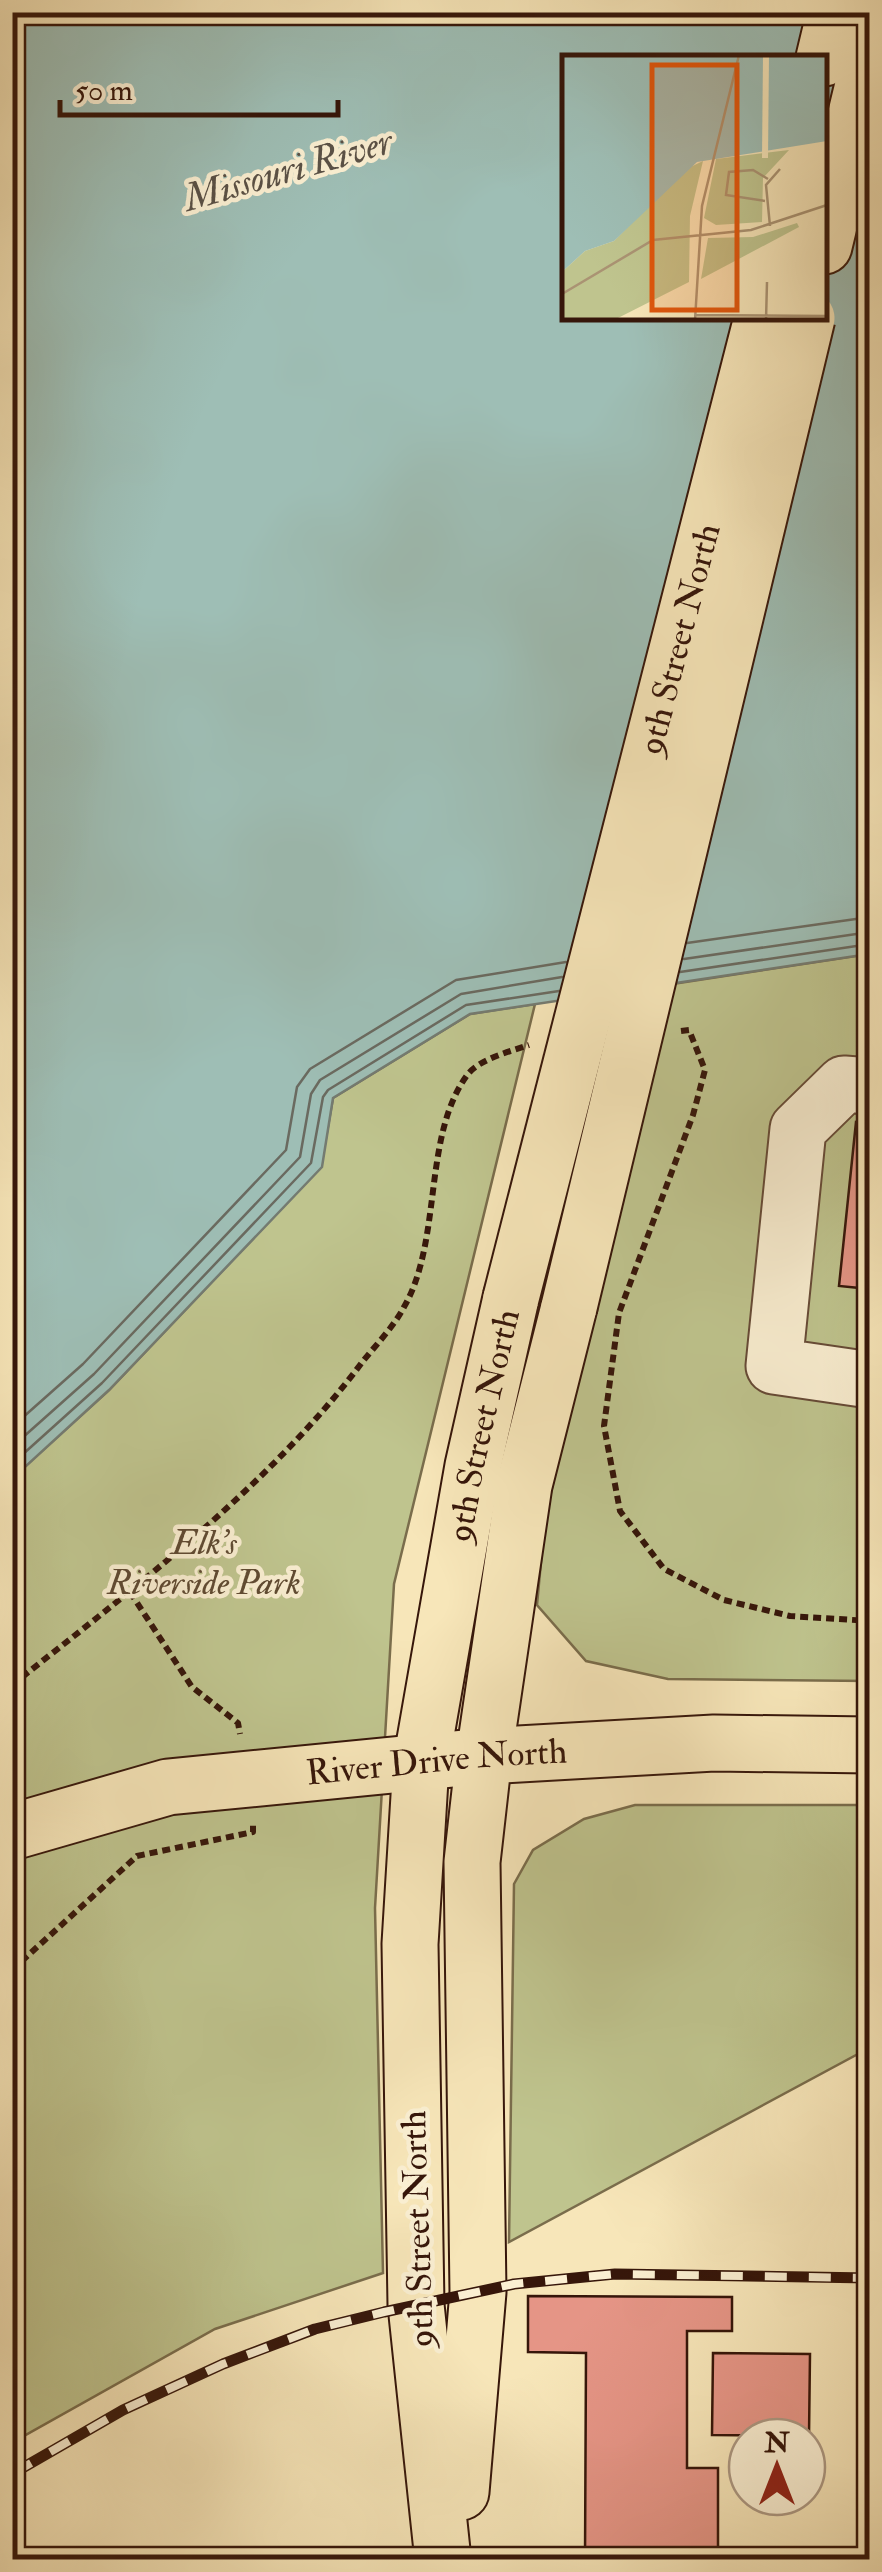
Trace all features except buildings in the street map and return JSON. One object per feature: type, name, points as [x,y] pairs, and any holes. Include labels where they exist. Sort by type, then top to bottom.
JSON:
[{"type":"main road","points":[[825,55],[834,12]]},
{"type":"main road","points":[[827,234],[870,56]]},
{"type":"main road","name":"9th Street North","points":[[443,2560],[416,2306],[410,1944],[421,1762],[473,1466],[511,1298],[761,320]]},
{"type":"main road","name":"9th Street North","points":[[455,2560],[478,2292],[472,1862],[524,1485],[807,320]]},
{"type":"main road","name":"River Drive North","points":[[12,1832],[168,1786],[484,1756],[714,1744],[870,1745]]},
{"type":"lane","points":[[870,1086],[844,1084],[798,1129],[774,1366],[870,1380]]},
{"type":"path","points":[[130,1592],[192,1687],[238,1723]]},
{"type":"path","points":[[12,1970],[137,1856],[254,1832],[252,1814]]},
{"type":"green space","points":[[869,954],[869,1681],[668,1679],[586,1661],[537,1605],[545,1519],[666,985]]},
{"type":"green space","name":"Elk's Riverside Park","points":[[535,1004],[394,1584],[375,1908],[383,2273],[215,2329],[13,2442],[12,1478],[109,1390],[321,1167],[333,1098],[470,1014]]},
{"type":"green space","points":[[635,1805],[869,1805],[869,2048],[509,2242],[514,1884],[533,1850],[584,1819]]},
{"type":"water","name":"Missouri River","points":[[13,13],[869,13],[869,954],[470,1014],[333,1098],[322,1167],[109,1390],[13,1478]]},
{"type":"railway","points":[[12,2474],[123,2410],[223,2364],[315,2329],[384,2312],[514,2284],[615,2274],[870,2278]]}]
